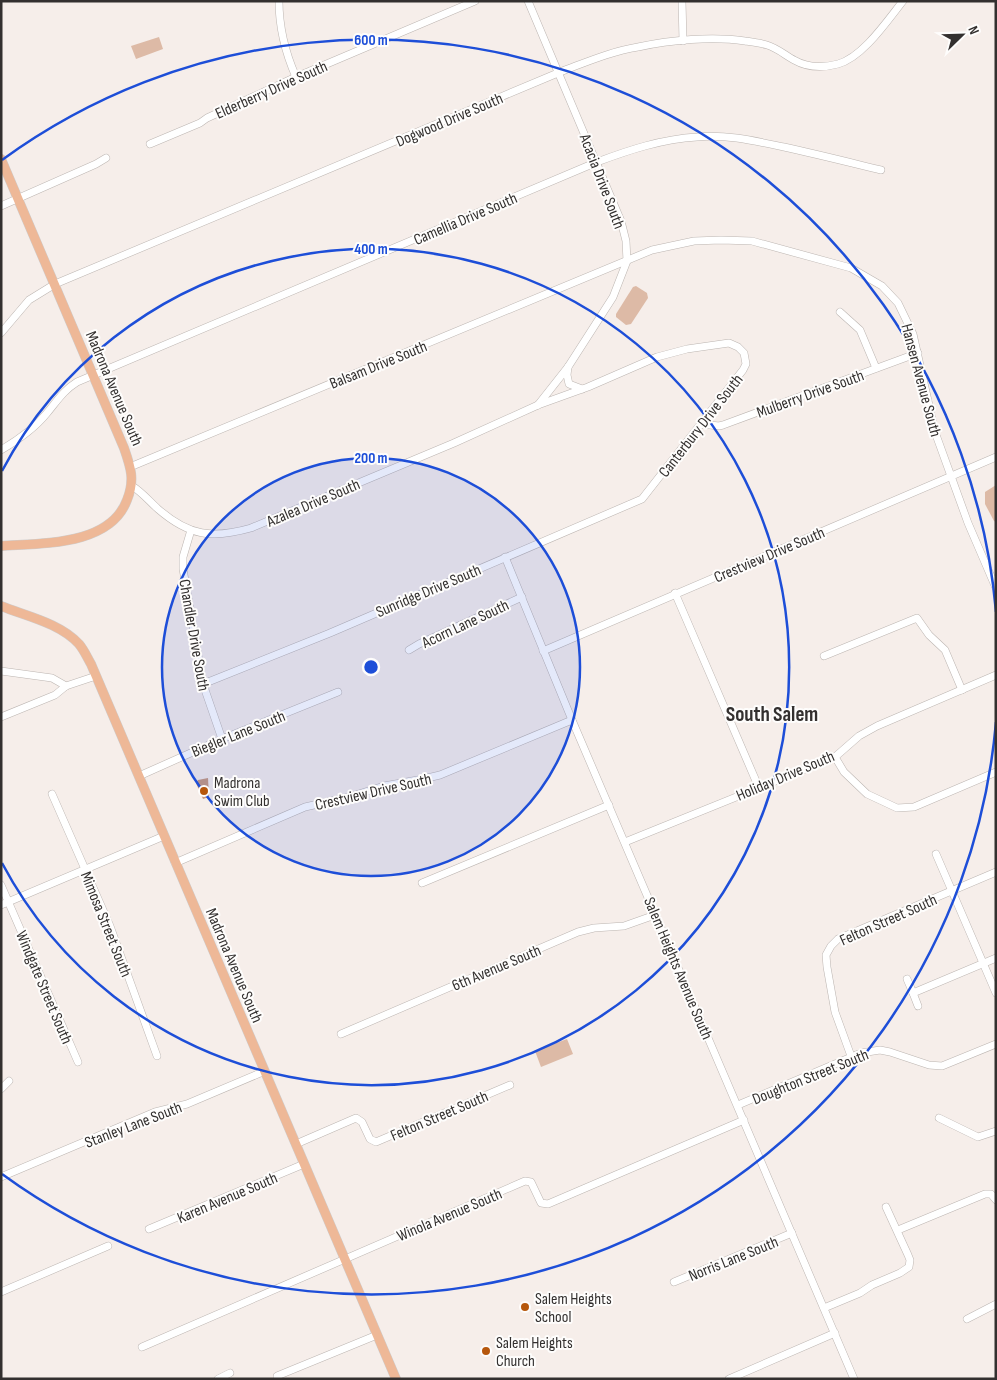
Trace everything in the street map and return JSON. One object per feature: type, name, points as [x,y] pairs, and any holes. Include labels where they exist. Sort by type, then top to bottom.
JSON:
[{"type":"main road","name":"Madrona Avenue South","points":[[1,159],[55,284],[130,467],[132,486],[122,512],[113,522],[98,532],[72,539],[1,546]]},
{"type":"main road","name":"Madrona Avenue South","points":[[1,606],[55,627],[70,636],[83,650],[139,776],[396,1379]]},
{"type":"street","points":[[279,1],[281,34],[289,62],[296,77]]},
{"type":"street","name":"Elderberry Drive South","points":[[150,144],[200,123],[296,77],[475,1]]},
{"type":"street","name":"Acacia Drive South","points":[[528,1],[597,162],[621,221],[626,241],[626,261],[613,297],[568,367],[538,405]]},
{"type":"street","points":[[682,1],[683,41]]},
{"type":"street","name":"Dogwood Drive South","points":[[1,333],[34,295],[55,284],[559,73],[638,46],[728,39],[768,45],[802,64],[828,66],[852,57],[903,1]]},
{"type":"street","name":"Camellia Drive South","points":[[1,450],[36,424],[69,387],[93,375],[597,162],[638,147],[664,140],[698,136],[729,137],[763,142],[880,170]]},
{"type":"street","points":[[1,206],[106,158]]},
{"type":"street","name":"Hansen Avenue South","points":[[626,261],[652,250],[694,241],[752,242],[851,268],[882,286],[898,303],[913,334],[936,432],[968,523],[996,588]]},
{"type":"street","name":"Balsam Drive South","points":[[130,467],[626,261]]},
{"type":"street","points":[[840,312],[860,330],[876,368]]},
{"type":"street","name":"Azalea Drive South","points":[[132,486],[164,514],[191,530],[225,534],[251,528],[454,443],[538,405],[582,389],[657,357],[687,349],[729,344],[738,347],[746,358]]},
{"type":"street","name":"Mulberry Drive South","points":[[701,424],[723,425],[918,353]]},
{"type":"street","name":"Canterbury Drive South","points":[[650,490],[743,370],[746,358]]},
{"type":"street","points":[[568,367],[569,384],[582,389]]},
{"type":"street","name":"Crestview Drive South","points":[[543,651],[996,458]]},
{"type":"street","name":"Sunridge Drive South","points":[[203,684],[330,633],[636,502],[642,499],[650,490]]},
{"type":"street","name":"Chandler Drive South","points":[[191,530],[183,557],[184,569],[203,684],[222,738]]},
{"type":"street","name":"Salem Heights Avenue South","points":[[506,557],[572,720],[854,1379]]},
{"type":"street","points":[[675,594],[759,788]]},
{"type":"street","name":"Acorn Lane South","points":[[409,650],[522,597]]},
{"type":"street","points":[[824,656],[917,618],[945,650],[962,690]]},
{"type":"street","points":[[1,671],[52,678],[66,686]]},
{"type":"street","name":"Holiday Drive South","points":[[624,842],[835,756],[859,736],[877,726],[996,675]]},
{"type":"street","points":[[1,717],[55,695],[66,686],[96,676]]},
{"type":"street","name":"Biegler Lane South","points":[[139,776],[222,738],[338,692]]},
{"type":"street","name":"Crestview Drive South","points":[[175,863],[305,807],[349,797],[384,786],[440,775],[572,720]]},
{"type":"street","points":[[835,756],[844,772],[866,794],[898,808],[914,807],[996,772]]},
{"type":"street","name":"Mimosa Street South","points":[[52,794],[110,926],[157,1056]]},
{"type":"street","points":[[422,883],[609,805]]},
{"type":"street","points":[[1,906],[164,836]]},
{"type":"street","points":[[936,854],[996,993]]},
{"type":"street","name":"Felton Street South","points":[[851,1056],[835,1012],[829,982],[826,955],[831,946],[838,939],[996,872]]},
{"type":"street","name":"Windgate Street South","points":[[1,885],[78,1062]]},
{"type":"street","name":"6th Avenue South","points":[[341,1034],[578,932],[594,928],[624,926],[656,915]]},
{"type":"street","points":[[913,993],[996,958]]},
{"type":"street","points":[[907,979],[918,1006]]},
{"type":"street","name":"Doughton Street South","points":[[738,1105],[851,1056],[871,1051],[890,1052],[929,1065],[942,1066],[996,1044]]},
{"type":"street","name":"Stanley Lane South","points":[[1,1177],[155,1112],[186,1104],[264,1071]]},
{"type":"street","points":[[1,1089],[9,1081]]},
{"type":"street","name":"Felton Street South","points":[[296,1144],[356,1118],[362,1122],[370,1139],[376,1142],[510,1085]]},
{"type":"street","points":[[938,1118],[978,1137],[996,1131]]},
{"type":"street","name":"Winola Avenue South","points":[[142,1346],[526,1181],[531,1182],[542,1203],[548,1204],[744,1120]]},
{"type":"street","name":"Karen Avenue South","points":[[149,1229],[304,1164]]},
{"type":"street","points":[[898,1230],[985,1194],[993,1197]]},
{"type":"street","points":[[824,1308],[860,1293],[909,1267],[910,1260],[886,1207]]},
{"type":"street","name":"Norris Lane South","points":[[674,1282],[792,1233]]},
{"type":"street","points":[[1,1292],[108,1246]]},
{"type":"street","points":[[967,1319],[996,1304]]},
{"type":"street","points":[[729,1379],[835,1333]]},
{"type":"street","points":[[277,1379],[277,1376],[377,1335]]},
{"type":"street","points":[[218,1379],[230,1374]]},
{"type":"shaded area","points":[[159,37],[163,49],[136,59],[131,46]]},
{"type":"shaded area","points":[[636,286],[647,293],[648,298],[631,324],[626,325],[616,317],[616,314],[633,287]]},
{"type":"shaded area","points":[[996,485],[996,522],[985,504],[985,492]]},
{"type":"shaded area","name":"Madrona Swim Club","points":[[208,778],[209,797],[203,799],[196,783],[198,780]]},
{"type":"shaded area","points":[[567,1039],[573,1054],[541,1067],[535,1051]]},
{"type":"place","name":"Madrona Swim Club","points":[[204,791]]},
{"type":"place","name":"Salem Heights School","points":[[525,1307]]},
{"type":"place","name":"Salem Heights Church","points":[[486,1351]]},
{"type":"district","name":"South Salem","points":[[772,714]]}]
